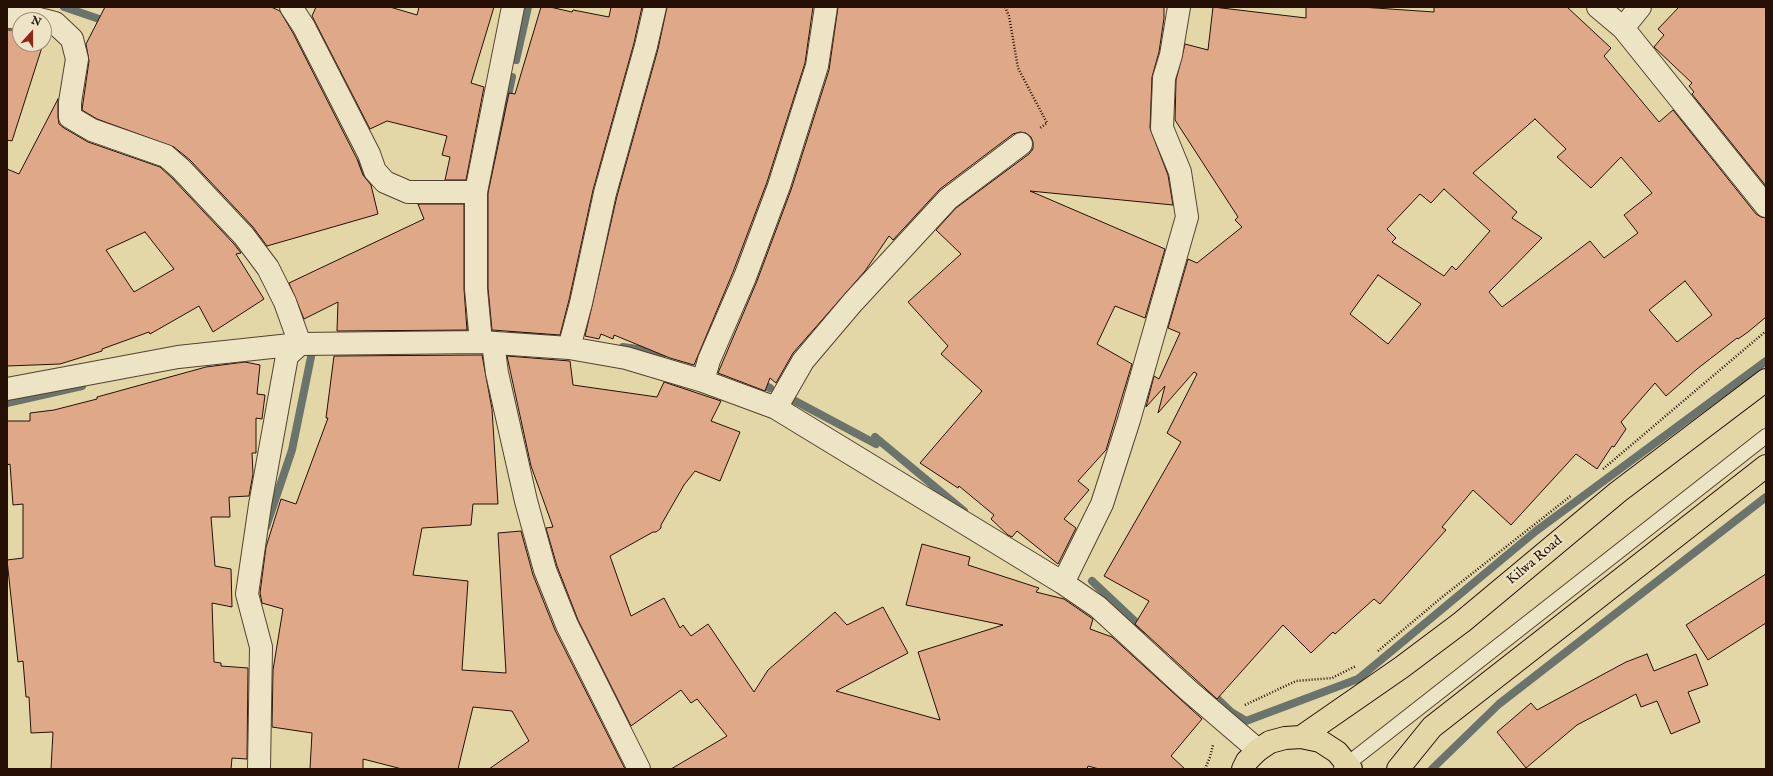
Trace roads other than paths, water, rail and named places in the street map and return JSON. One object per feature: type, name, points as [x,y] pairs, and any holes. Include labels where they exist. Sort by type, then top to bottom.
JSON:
[{"type":"highway","name":"Kilwa Road","points":[[1301,736],[1402,667],[1456,627],[1618,492],[1766,380]]},
{"type":"highway","points":[[1398,769],[1432,727],[1766,466]]},
{"type":"highway","points":[[1246,762],[1270,742],[1301,736],[1320,741],[1337,752],[1347,767]]},
{"type":"street","points":[[291,7],[312,41],[369,154],[375,171],[385,182],[408,192],[476,192]]},
{"type":"street","points":[[513,7],[476,192],[476,289],[487,342],[497,373],[526,501],[546,570],[567,625],[639,769]]},
{"type":"street","points":[[569,348],[581,303],[605,193],[646,46],[655,7]]},
{"type":"street","points":[[703,381],[709,360],[745,277],[779,186],[817,66],[826,7]]},
{"type":"street","points":[[1063,583],[1102,504],[1129,420],[1187,217],[1180,172],[1162,128],[1164,78],[1171,55],[1179,7]]},
{"type":"street","points":[[1598,7],[1623,28],[1766,206]]},
{"type":"street","points":[[1623,28],[1640,7]]},
{"type":"street","points":[[52,23],[64,30],[72,39],[78,58],[70,102],[70,117],[92,130],[166,156],[178,165],[244,236],[268,268],[285,302],[300,344]]},
{"type":"street","points":[[776,408],[804,361],[853,302],[948,199],[1021,144]]},
{"type":"street","points":[[7,389],[178,357],[300,344],[487,342],[569,348],[626,358],[703,381],[776,408],[1063,583],[1098,607],[1188,690],[1229,725],[1246,762]]},
{"type":"street","points":[[259,769],[261,647],[247,594],[260,505],[287,356],[300,344]]},
{"type":"lane","points":[[1347,767],[1766,436]]},
{"type":"waterway","points":[[64,7],[108,22]]},
{"type":"waterway","points":[[516,60],[528,7]]},
{"type":"waterway","points":[[489,183],[512,77]]},
{"type":"waterway","points":[[356,163],[365,175],[374,181]]},
{"type":"waterway","points":[[477,193],[488,193],[487,226]]},
{"type":"waterway","points":[[437,334],[464,326],[470,327]]},
{"type":"waterway","points":[[512,331],[550,337]]},
{"type":"waterway","points":[[623,347],[665,353]]},
{"type":"waterway","points":[[266,527],[292,450],[312,352]]},
{"type":"waterway","points":[[1209,691],[1231,712],[1246,721],[1358,679],[1536,531],[1766,361]]},
{"type":"waterway","points":[[757,382],[770,388]]},
{"type":"waterway","points":[[7,403],[82,386]]},
{"type":"waterway","points":[[784,395],[876,444]]},
{"type":"waterway","points":[[875,437],[964,511]]},
{"type":"waterway","points":[[1432,769],[1499,704],[1766,497]]},
{"type":"waterway","points":[[1092,581],[1144,630]]}]
